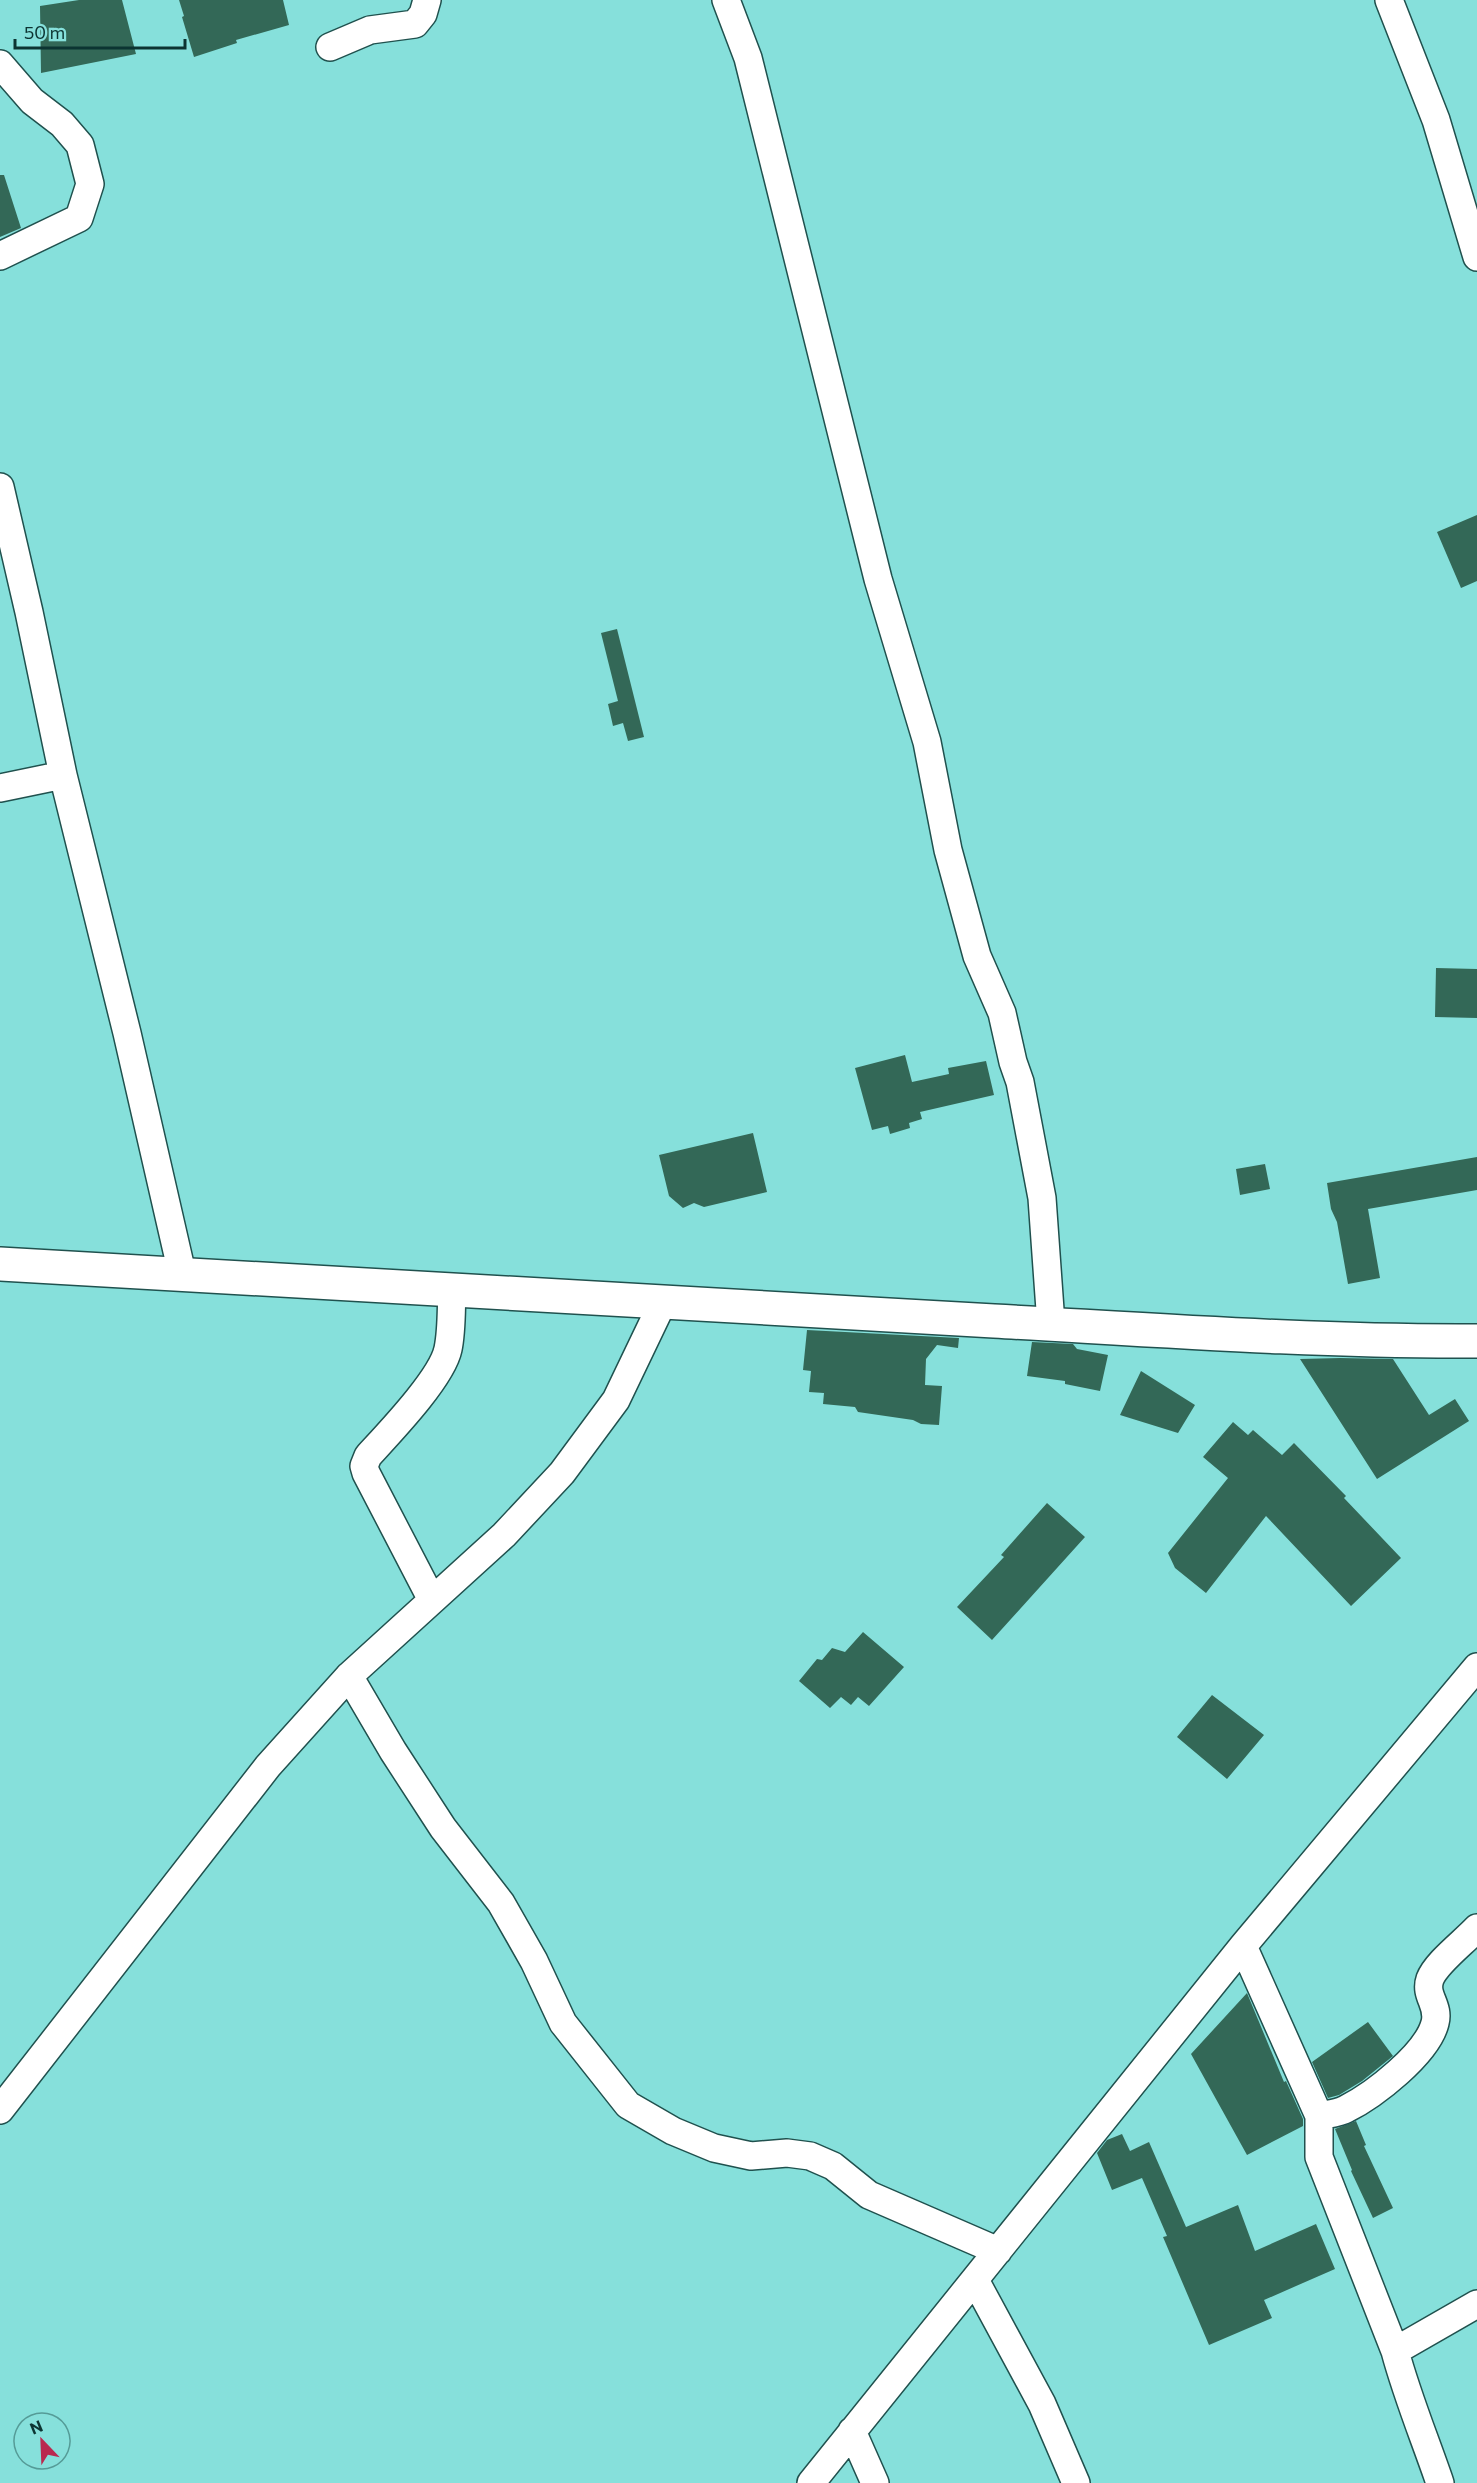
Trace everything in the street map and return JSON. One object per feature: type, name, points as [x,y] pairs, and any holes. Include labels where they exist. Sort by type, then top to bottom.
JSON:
[{"type":"street","points":[[330,47],[370,30],[415,24],[423,14],[427,0]]},
{"type":"street","points":[[726,0],[748,58],[878,579],[927,742],[951,860],[977,956],[1002,1013],[1020,1082],[1042,1198],[1051,1324]]},
{"type":"street","points":[[1389,0],[1436,120],[1477,257]]},
{"type":"street","points":[[0,64],[32,101],[62,124],[80,145],[90,184],[79,218],[0,256]]},
{"type":"street","points":[[0,487],[63,775],[124,1022],[182,1273]]},
{"type":"street","points":[[0,788],[63,775]]},
{"type":"street","points":[[0,1264],[182,1273],[662,1304],[1309,1338],[1477,1341]]},
{"type":"street","points":[[432,1600],[364,1466],[368,1456],[415,1403],[441,1366],[448,1351],[453,1290]]},
{"type":"street","points":[[0,2110],[268,1766],[349,1677],[504,1535],[562,1473],[616,1400],[662,1304]]},
{"type":"street","points":[[810,2483],[1243,1946],[1477,1667]]},
{"type":"street","points":[[349,1677],[443,1828],[501,1903],[534,1960],[563,2023],[628,2104],[673,2131],[714,2148],[751,2156],[788,2153],[810,2156],[833,2166],[869,2195],[998,2252]]},
{"type":"street","points":[[1319,2116],[1345,2110],[1354,2104],[1387,2081],[1424,2045],[1434,2026],[1438,2011],[1428,1993],[1433,1972],[1477,1928]]},
{"type":"street","points":[[1243,1946],[1319,2116],[1319,2157],[1395,2351],[1403,2382],[1421,2425],[1440,2483]]},
{"type":"street","points":[[975,2280],[1042,2404],[1076,2483]]},
{"type":"street","points":[[1395,2351],[1477,2304]]},
{"type":"street","points":[[852,2432],[875,2483]]},
{"type":"building","points":[[79,0],[122,0],[136,54],[41,73],[40,6]]},
{"type":"building","points":[[179,0],[283,0],[289,25],[236,40],[237,43],[194,57]]},
{"type":"building","points":[[0,175],[4,175],[21,228],[0,237]]},
{"type":"building","points":[[1477,515],[1477,581],[1461,588],[1437,532]]},
{"type":"building","points":[[617,629],[644,737],[628,741],[623,723],[613,726],[608,704],[618,701],[601,633]]},
{"type":"building","points":[[1436,968],[1477,969],[1477,1018],[1435,1017]]},
{"type":"building","points":[[905,1055],[912,1082],[949,1074],[948,1068],[986,1061],[994,1095],[920,1112],[922,1119],[909,1123],[910,1128],[890,1134],[888,1126],[872,1130],[855,1068]]},
{"type":"building","points":[[753,1133],[767,1192],[704,1207],[694,1203],[683,1208],[669,1196],[659,1155]]},
{"type":"building","points":[[1477,1157],[1477,1190],[1368,1209],[1380,1278],[1348,1284],[1337,1222],[1331,1209],[1327,1183]]},
{"type":"building","points":[[1265,1164],[1270,1189],[1240,1195],[1236,1169]]},
{"type":"building","points":[[807,1330],[959,1338],[958,1348],[937,1345],[926,1359],[925,1385],[942,1386],[939,1425],[921,1424],[913,1420],[858,1412],[855,1407],[823,1404],[824,1393],[809,1392],[811,1371],[803,1370]]},
{"type":"building","points":[[1032,1342],[1073,1344],[1077,1349],[1108,1355],[1100,1391],[1065,1384],[1065,1381],[1027,1376]]},
{"type":"building","points":[[1300,1359],[1393,1359],[1429,1415],[1455,1399],[1469,1421],[1377,1479]]},
{"type":"building","points":[[1141,1371],[1195,1405],[1178,1433],[1120,1415]]},
{"type":"building","points":[[1233,1422],[1248,1435],[1253,1430],[1282,1455],[1294,1443],[1346,1496],[1344,1498],[1401,1558],[1351,1606],[1266,1516],[1206,1593],[1175,1568],[1168,1553],[1228,1478],[1203,1457]]},
{"type":"building","points":[[1047,1503],[1085,1537],[992,1640],[957,1607],[1004,1557],[1001,1555]]},
{"type":"building","points":[[863,1632],[904,1667],[869,1706],[858,1697],[851,1705],[841,1697],[830,1708],[799,1681],[817,1659],[822,1660],[832,1648],[845,1652]]},
{"type":"building","points":[[1212,1695],[1264,1735],[1227,1779],[1177,1737]]},
{"type":"building","points":[[1247,1993],[1284,2082],[1286,2081],[1303,2119],[1303,2126],[1247,2155],[1191,2054]]},
{"type":"building","points":[[1368,2022],[1393,2056],[1362,2081],[1339,2095],[1328,2098],[1312,2062]]},
{"type":"building","points":[[1356,2121],[1366,2145],[1364,2146],[1393,2208],[1373,2218],[1335,2129]]},
{"type":"building","points":[[1122,2134],[1130,2151],[1149,2142],[1186,2227],[1238,2205],[1255,2251],[1316,2224],[1335,2269],[1264,2300],[1272,2318],[1209,2345],[1163,2237],[1167,2236],[1142,2178],[1112,2190],[1097,2153],[1107,2140]]}]
